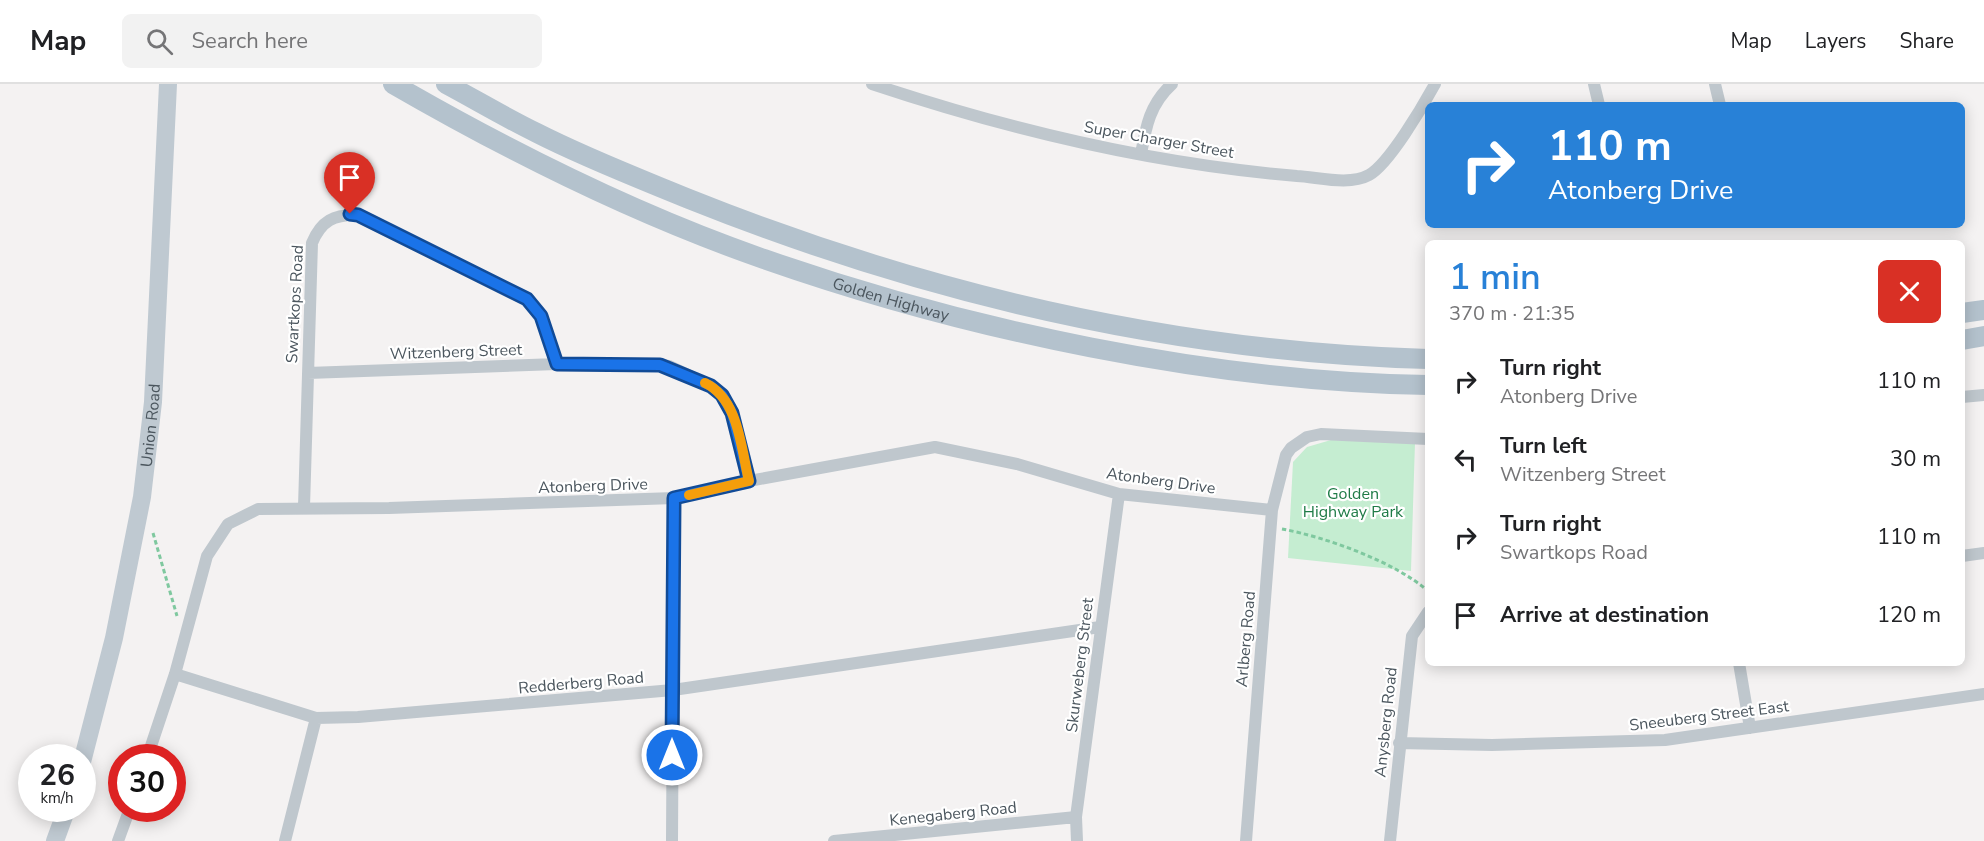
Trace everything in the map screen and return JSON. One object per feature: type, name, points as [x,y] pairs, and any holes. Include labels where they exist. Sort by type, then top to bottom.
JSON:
[{"type":"main road","name":"Golden Highway","points":[[393,84],[529,158],[639,208],[762,259],[870,293],[1057,339],[1147,357],[1284,376],[1425,385]]},
{"type":"main road","name":"Golden Highway","points":[[446,84],[538,133],[636,177],[795,240],[942,286],[1062,315],[1158,333],[1296,351],[1425,359]]},
{"type":"main road","points":[[1965,313],[1984,310]]},
{"type":"main road","points":[[1965,339],[1984,336]]},
{"type":"street","name":"Union Road","points":[[87,744],[121,608],[142,497],[153,402],[168,84]]},
{"type":"street","name":"Super Charger Street","points":[[872,84],[1021,130],[1141,154],[1252,172],[1356,179],[1369,175],[1382,163],[1425,109]]},
{"type":"street","points":[[1141,154],[1147,121],[1154,104],[1172,84]]},
{"type":"street","name":"Super Charger Street","points":[[1428,102],[1435,84]]},
{"type":"street","points":[[1594,84],[1598,102]]},
{"type":"street","points":[[1715,84],[1719,102]]},
{"type":"street","name":"Swartkops Road","points":[[304,507],[312,243],[324,222],[350,214],[358,215],[527,299],[541,316],[557,364]]},
{"type":"street","name":"Witzenberg Street","points":[[308,373],[557,364],[660,365],[711,386],[722,395],[732,413],[749,481]]},
{"type":"street","points":[[1965,397],[1984,394]]},
{"type":"street","name":"Arlberg Road","points":[[1246,841],[1272,510],[1284,459],[1295,445],[1307,437],[1321,434],[1425,439]]},
{"type":"street","name":"Atonberg Drive","points":[[152,744],[175,674],[207,556],[222,531],[245,513],[258,508],[389,508],[674,498],[749,481],[934,447],[1017,464],[1119,494],[1272,510]]},
{"type":"street","name":"Skurweberg Street","points":[[1077,841],[1076,817],[1119,494]]},
{"type":"street","points":[[672,841],[674,498]]},
{"type":"street","points":[[1965,556],[1984,553]]},
{"type":"street","name":"Anysberg Road","points":[[1390,841],[1412,636],[1425,616]]},
{"type":"street","name":"Redderberg Road","points":[[175,674],[316,718],[483,707],[673,690],[1100,627]]},
{"type":"street","points":[[1740,666],[1750,728]]},
{"type":"street","name":"Sneeuberg Street East","points":[[1399,742],[1492,745],[1665,740],[1984,694]]},
{"type":"street","points":[[285,841],[316,718]]},
{"type":"street","name":"Kenegaberg Road","points":[[834,841],[1076,817]]},
{"type":"street","points":[[55,841],[62,822]]},
{"type":"street","points":[[118,841],[125,822]]},
{"type":"path","points":[[1271,527],[1314,536],[1357,553],[1410,576],[1425,588]]},
{"type":"path","points":[[152,530],[183,639]]},
{"type":"green space","name":"Golden Highway Park","points":[[1331,440],[1415,442],[1411,571],[1288,558],[1293,462],[1307,447]]},
{"type":"slow traffic","points":[[689,495],[749,481],[728,404],[717,390],[705,383]]},
{"type":"route","points":[[350,214],[358,215],[527,299],[541,316],[557,364],[669,366],[711,386],[722,395],[728,404],[749,481],[674,498],[672,755]]}]
